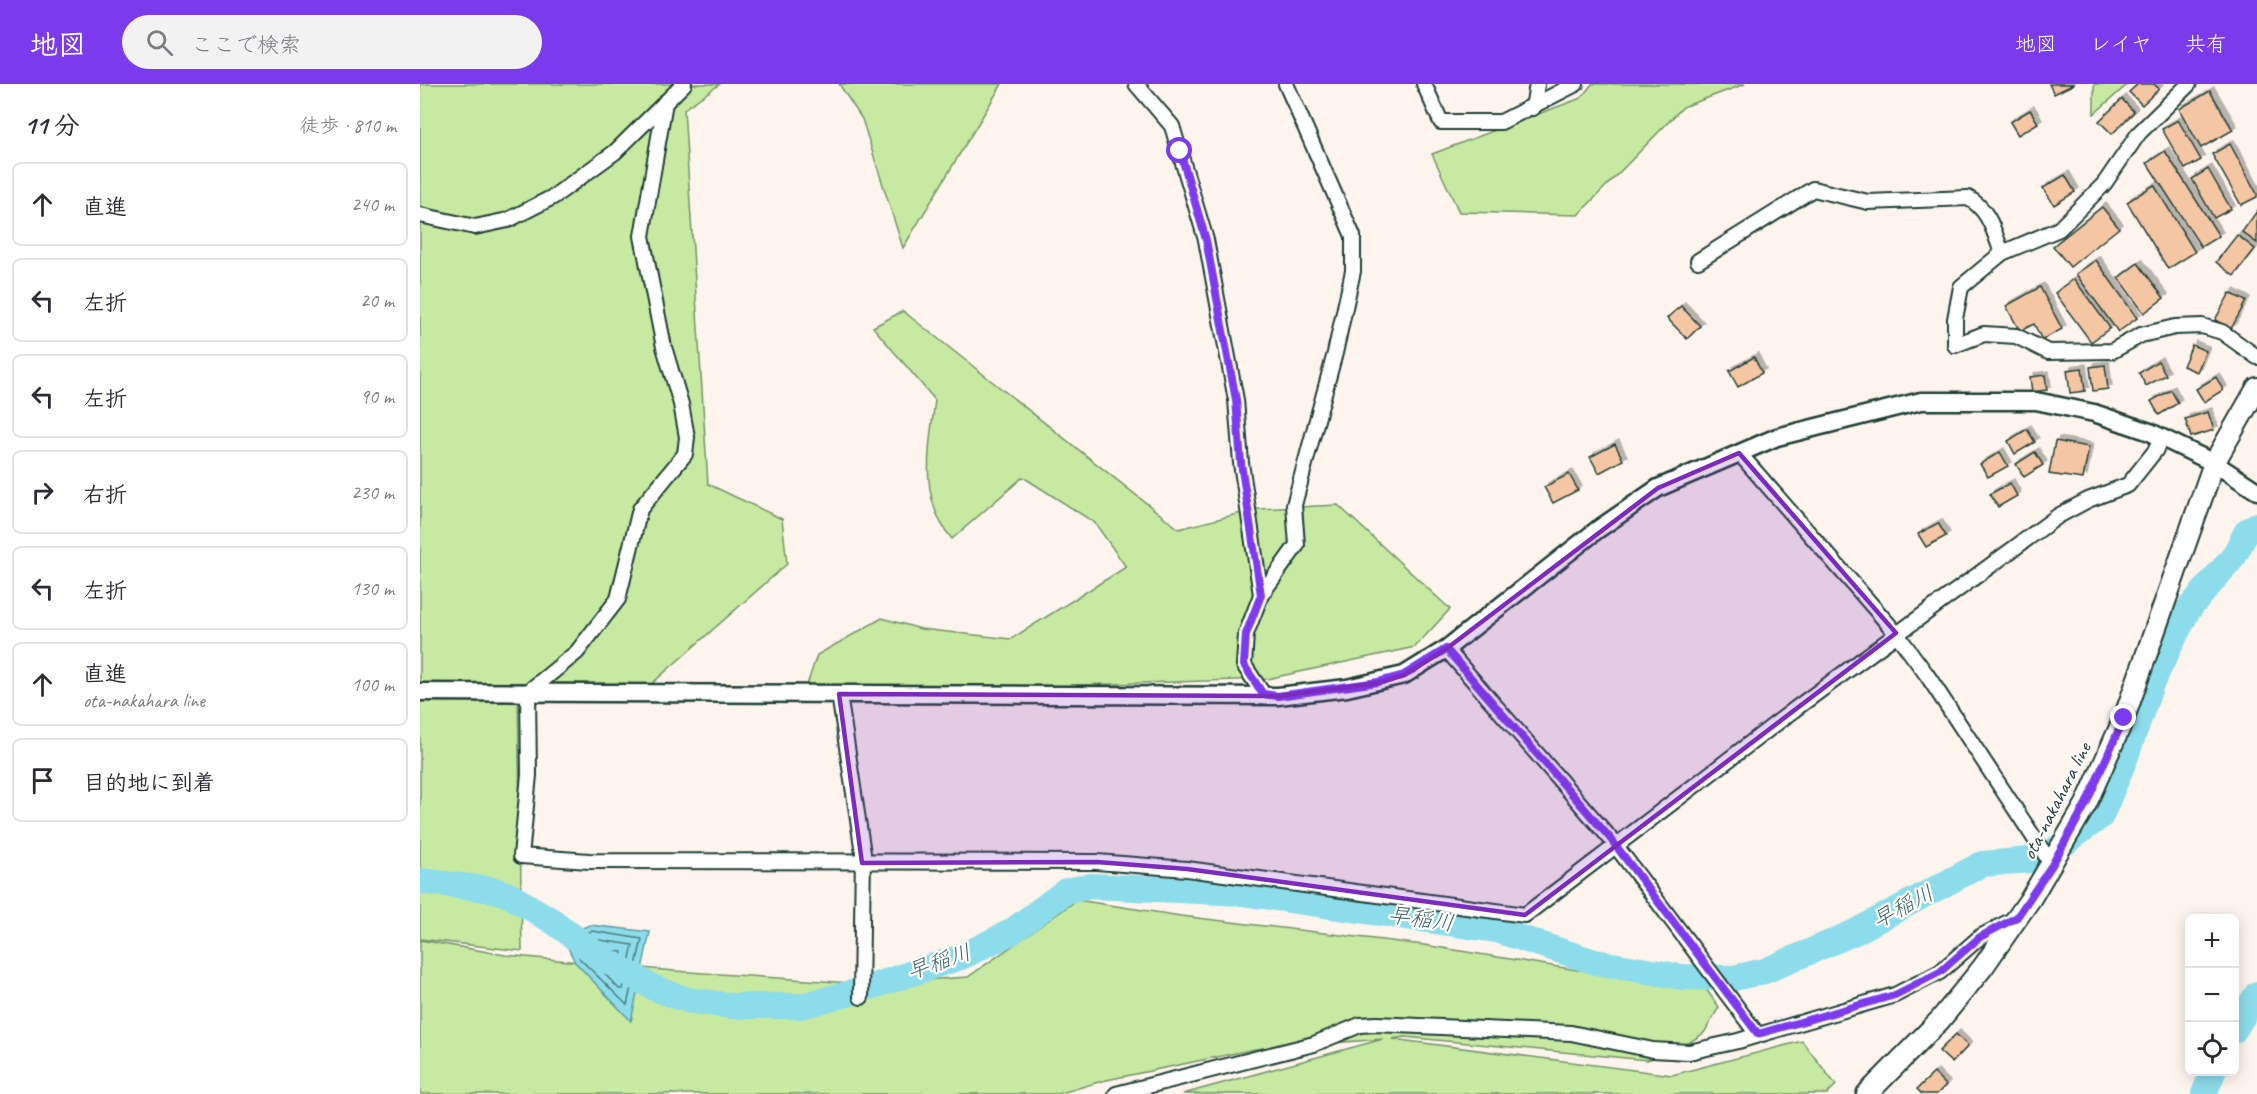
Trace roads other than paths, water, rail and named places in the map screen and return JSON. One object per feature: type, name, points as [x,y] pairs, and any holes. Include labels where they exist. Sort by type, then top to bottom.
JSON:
[{"type":"main road","name":"ota-nakahara line","points":[[1874,1093],[1940,1020],[1983,967],[2052,865],[2086,804],[2124,718],[2214,463],[2257,388]]},
{"type":"street","points":[[420,215],[475,226],[508,220],[553,197],[591,171],[684,84]]},
{"type":"street","points":[[1136,84],[1172,126],[1206,240],[1236,400],[1241,463],[1261,595]]},
{"type":"street","points":[[1263,694],[1244,665],[1246,634],[1261,595],[1297,545],[1294,505],[1335,353],[1353,271],[1353,236],[1286,84]]},
{"type":"street","points":[[1424,84],[1441,122],[1501,122],[1533,108],[1576,84]]},
{"type":"street","points":[[1533,108],[1537,84]]},
{"type":"street","points":[[2189,84],[2139,133],[2104,184],[2059,229],[2002,253],[1961,287],[1955,319],[1955,345],[1984,334],[2016,336],[2048,352],[2112,351],[2141,335],[2175,327],[2202,326],[2222,332],[2257,357]]},
{"type":"street","points":[[528,692],[577,652],[618,598],[640,509],[684,454],[687,437],[681,404],[657,314],[642,236],[665,102]]},
{"type":"street","points":[[1698,261],[1813,189],[1868,202],[1968,198],[1978,203],[1986,214],[2002,253]]},
{"type":"street","points":[[420,692],[1290,695],[1378,682],[1404,675],[1446,649],[1597,530],[1658,488],[1777,437],[1921,401],[2036,401],[2094,413],[2162,438],[2214,463],[2257,491]]},
{"type":"street","points":[[528,692],[529,775],[521,856],[589,861],[1097,862],[1176,868],[1525,915],[1896,633],[2058,516],[2088,500],[2128,485],[2155,451],[2162,438]]},
{"type":"street","points":[[1739,453],[1896,633],[1927,675],[2052,865]]},
{"type":"street","points":[[1446,649],[1615,846],[1758,1034]]},
{"type":"street","points":[[839,694],[863,853],[861,997]]},
{"type":"street","points":[[1116,1094],[1314,1044],[1360,1025],[1572,1033],[1653,1050],[1689,1052],[1895,995],[1940,972],[1980,937],[2017,917]]},
{"type":"water","points":[[590,925],[650,932],[631,1021],[575,962],[562,936]]},
{"type":"waterway","name":"早稲川","points":[[420,881],[494,890],[509,895],[554,922],[599,956],[654,988],[687,1000],[733,1006],[801,1006],[855,992],[961,957],[1011,932],[1066,891],[1091,886],[1242,893],[1496,930],[1595,962],[1682,977],[1734,978],[1765,971],[1853,933],[1982,864],[2043,859],[2101,816],[2126,756],[2151,684],[2188,610],[2234,556],[2247,531],[2257,525]]},
{"type":"waterway","points":[[2239,1022],[2257,994]]},
{"type":"waterway","points":[[2204,1094],[2211,1076]]}]
